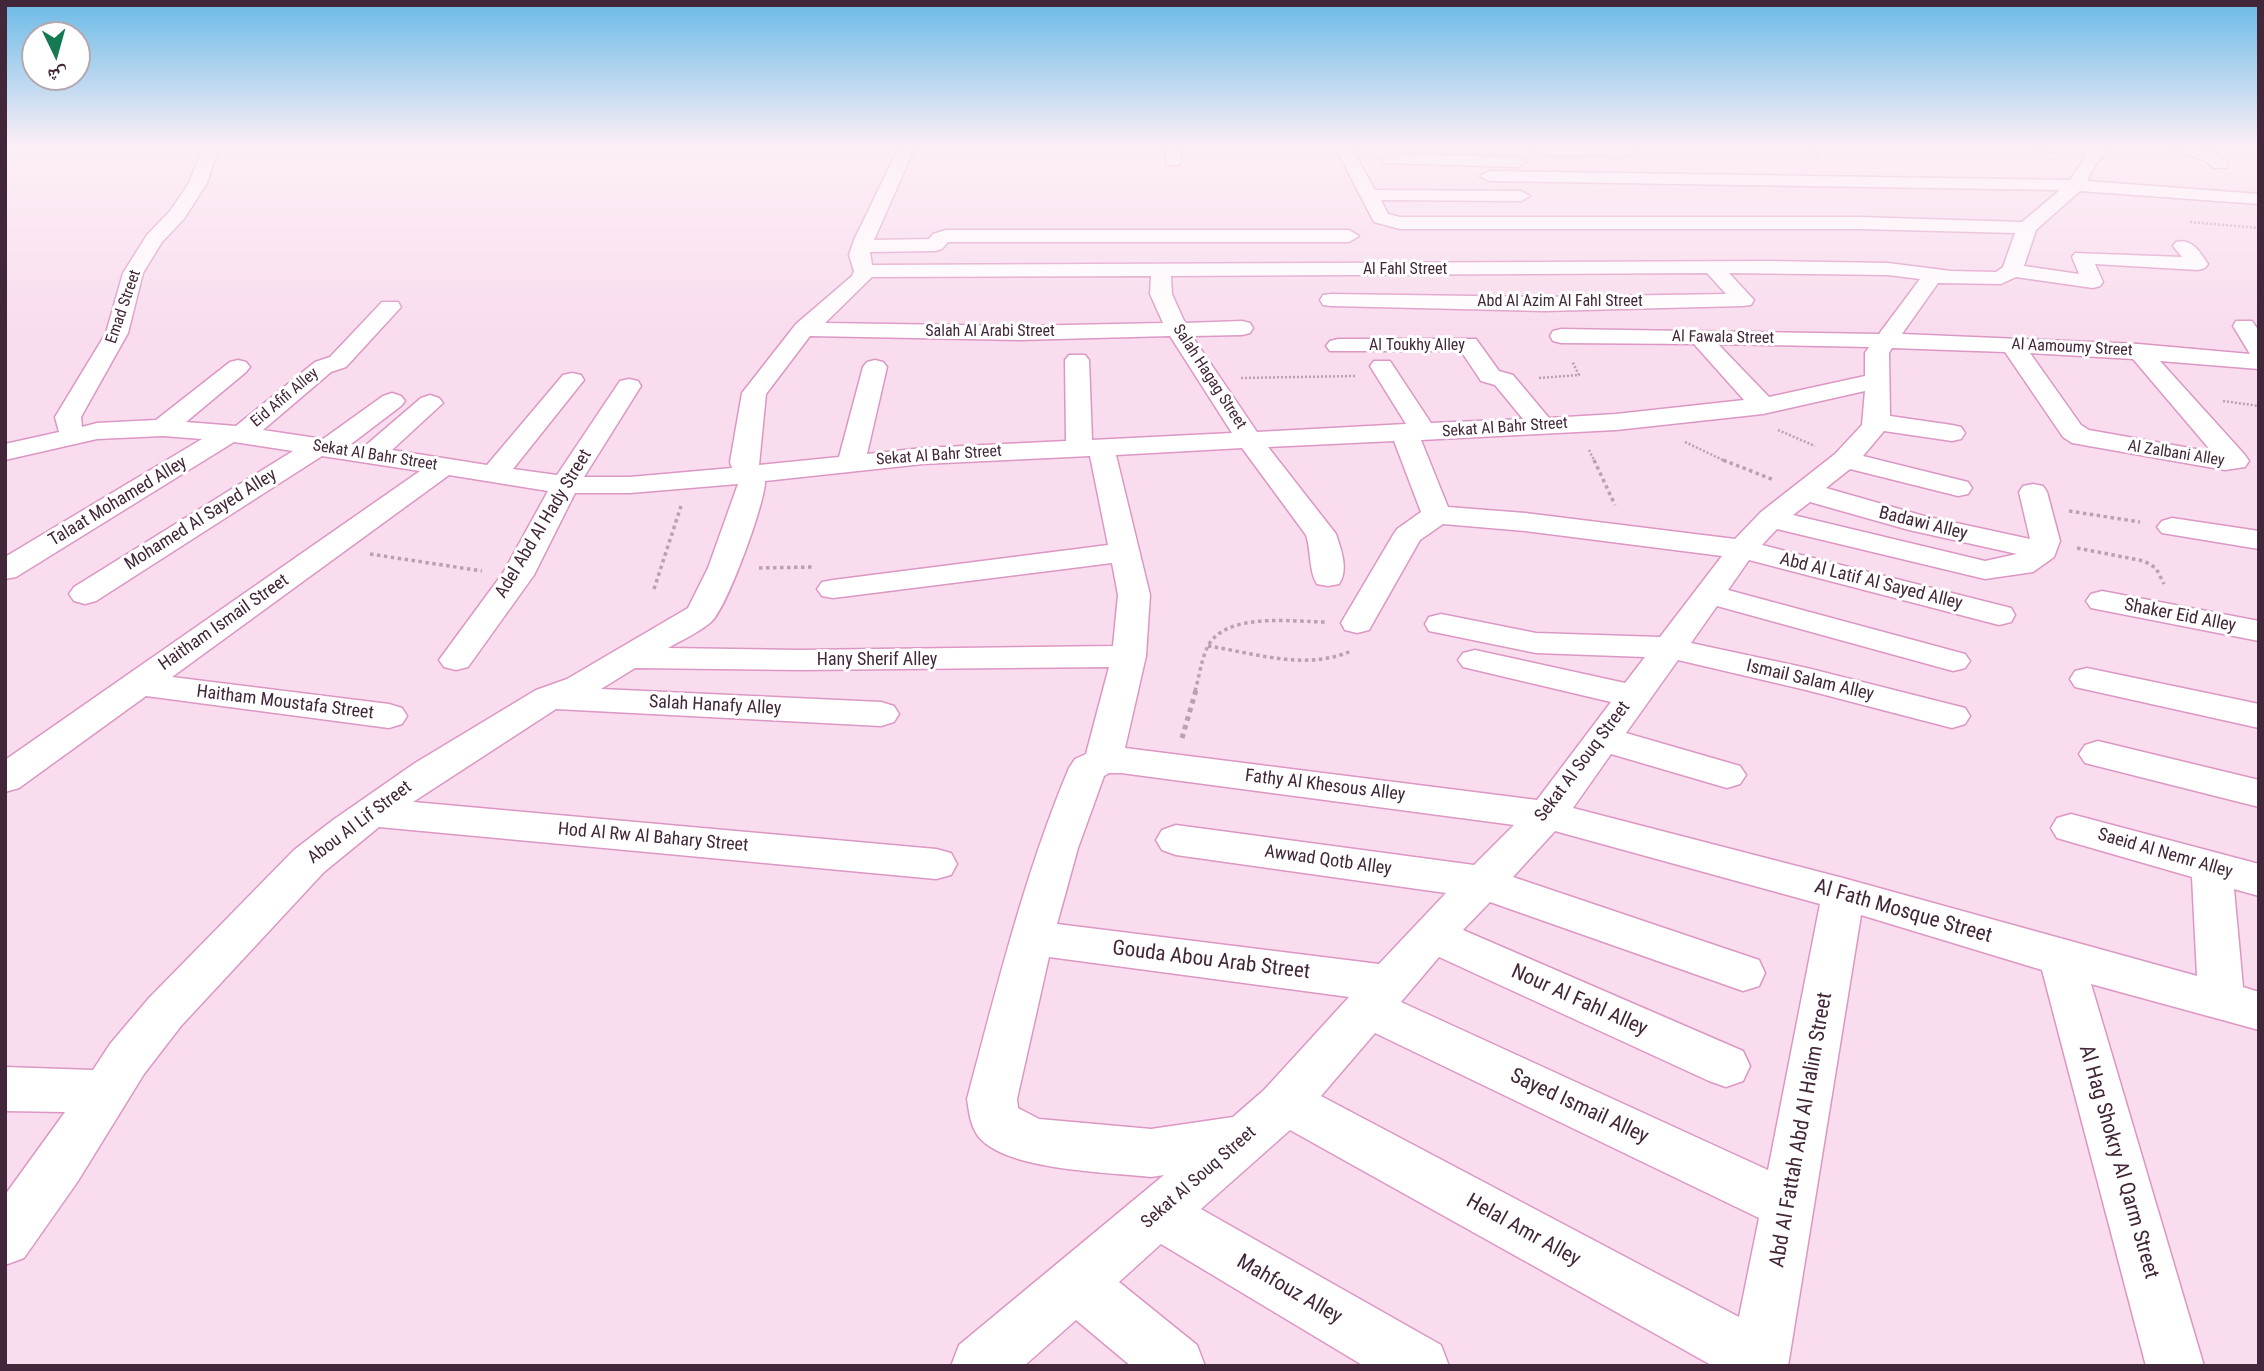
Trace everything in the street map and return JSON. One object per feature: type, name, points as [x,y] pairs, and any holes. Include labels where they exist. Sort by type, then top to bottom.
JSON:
[{"type":"street","name":"Emad Street","points":[[75,435],[69,427],[68,417],[117,333],[133,273],[155,239],[180,211]]},
{"type":"street","points":[[864,271],[859,262],[862,246],[878,211]]},
{"type":"street","points":[[1377,211],[1381,218],[1388,221],[1448,223],[1551,223],[1676,218],[1748,223],[1829,223],[1853,218],[2027,228],[2055,211]]},
{"type":"street","points":[[1441,211],[1448,223]]},
{"type":"street","points":[[1544,211],[1551,223]]},
{"type":"street","points":[[1737,211],[1748,223]]},
{"type":"street","points":[[1822,211],[1829,223]]},
{"type":"street","points":[[2169,211],[2176,221]]},
{"type":"street","points":[[1952,433],[1877,422],[1875,358],[1932,277],[2001,278],[2012,270],[2027,228]]},
{"type":"street","points":[[862,246],[935,245],[940,237],[946,236],[1349,236]]},
{"type":"street","points":[[1605,245],[1625,269]]},
{"type":"street","points":[[1659,245],[1681,268]]},
{"type":"street","points":[[2012,270],[2093,282],[2082,257],[2198,264],[2183,246]]},
{"type":"street","points":[[1789,247],[1808,267]]},
{"type":"street","points":[[1836,249],[1883,254],[1888,269]]},
{"type":"street","name":"Al Fahl Street","points":[[864,271],[1161,281],[1681,268],[1718,259],[1739,267],[1888,269],[1946,276]]},
{"type":"street","name":"Abd Al Azim Al Fahl Street","points":[[1331,300],[1545,304],[1743,300],[1718,259]]},
{"type":"street","name":"Abou Al Lif Street","points":[[5,1239],[60,1164],[105,1092],[165,1012],[280,891],[330,843],[428,772],[549,698],[579,687],[700,615],[707,606],[723,568],[752,484],[744,462],[754,393],[804,329],[855,287],[864,271]]},
{"type":"street","points":[[1161,281],[1188,291]]},
{"type":"street","name":"Salah Hagag Street","points":[[1161,281],[1165,306],[1177,330],[1251,441],[1321,534],[1327,551],[1328,577]]},
{"type":"street","name":"Eid Afifi Alley","points":[[235,434],[323,367],[338,362],[390,307]]},
{"type":"street","points":[[2244,326],[2259,350]]},
{"type":"street","name":"Salah Al Arabi Street","points":[[804,329],[1007,333],[1242,328]]},
{"type":"street","name":"Al Fawala Street","points":[[1561,336],[1885,341]]},
{"type":"street","points":[[1700,337],[1763,406]]},
{"type":"street","name":"Al Aamoumy Street","points":[[1885,341],[2138,351],[2259,362]]},
{"type":"street","name":"Al Toukhy Alley","points":[[1338,346],[1468,344],[1473,347],[1490,376],[1504,380],[1542,426]]},
{"type":"street","name":"Al Zalbani Alley","points":[[2012,345],[2072,431],[2081,437],[2225,462],[2235,461],[2138,351]]},
{"type":"street","points":[[1077,360],[1090,446],[1125,552],[1134,595],[1129,656],[1103,761],[1088,768],[1073,803],[1032,938],[992,1099],[996,1119],[1009,1130],[1037,1142],[1150,1153],[1245,1139]]},
{"type":"street","points":[[163,428],[238,366]]},
{"type":"street","points":[[851,462],[875,366]]},
{"type":"street","points":[[1357,623],[1408,536],[1437,515],[1415,434],[1385,371]]},
{"type":"street","points":[[493,475],[572,380]]},
{"type":"street","name":"Sekat Al Bahr Street","points":[[5,452],[75,435],[119,428],[163,428],[235,434],[565,485],[689,481],[851,462],[1090,446],[1415,434],[1651,418],[1763,406],[1876,381]]},
{"type":"street","name":"Adel Abd Al Hady Street","points":[[456,660],[518,575],[565,485],[629,386]]},
{"type":"street","name":"Mohamed Al Sayed Alley","points":[[85,594],[322,448],[393,401]]},
{"type":"street","points":[[370,456],[430,404]]},
{"type":"street","name":"Sekat Al Souq Street","points":[[980,1366],[1286,1102],[1432,935],[1547,815],[1742,549],[1771,518],[1860,446],[1877,422]]},
{"type":"street","name":"Talaat Mohamed Alley","points":[[5,570],[235,434]]},
{"type":"street","points":[[1845,460],[1958,488]]},
{"type":"street","name":"Haitham Ismail Street","points":[[5,779],[443,467]]},
{"type":"street","name":"Badawi Alley","points":[[1804,491],[1919,524],[2044,546]]},
{"type":"street","points":[[1771,518],[1877,546],[1986,570],[2022,565],[2044,546],[2034,498]]},
{"type":"street","name":"Abd Al Latif Al Sayed Alley","points":[[1437,515],[1525,522],[1742,549],[1999,615]]},
{"type":"street","points":[[2172,527],[2259,541]]},
{"type":"street","points":[[824,578],[1125,552]]},
{"type":"street","points":[[1708,594],[1953,661]]},
{"type":"street","name":"Shaker Eid Alley","points":[[2102,601],[2259,631]]},
{"type":"street","name":"Ismail Salam Alley","points":[[1441,624],[1536,643],[1668,648],[1807,679],[1952,716]]},
{"type":"street","name":"Hany Sherif Alley","points":[[626,658],[800,660],[1129,656]]},
{"type":"street","points":[[1475,660],[1633,696]]},
{"type":"street","points":[[2087,679],[2259,716]]},
{"type":"street","name":"Haitham Moustafa Street","points":[[139,684],[389,716]]},
{"type":"street","name":"Salah Hanafy Alley","points":[[549,698],[881,714]]},
{"type":"street","points":[[1602,739],[1727,775]]},
{"type":"street","points":[[2098,754],[2259,794]]},
{"type":"street","name":"Fathy Al Khesous Alley","points":[[1103,761],[1121,760],[1547,815]]},
{"type":"street","name":"Hod Al Rw Al Bahary Street","points":[[372,812],[936,864]]},
{"type":"street","name":"Al Fath Mosque Street","points":[[1547,815],[1843,894],[2240,1007]]},
{"type":"street","name":"Saeid Al Nemr Alley","points":[[2071,828],[2259,880]]},
{"type":"street","name":"Awwad Qotb Alley","points":[[1175,840],[1481,882]]},
{"type":"street","points":[[2212,867],[2240,1007]]},
{"type":"street","points":[[1481,882],[1743,973]]},
{"type":"street","name":"Abd Al Fattah Abd Al Halim Street","points":[[1760,1363],[1843,894]]},
{"type":"street","name":"Nour Al Fahl Alley","points":[[1432,935],[1726,1066]]},
{"type":"street","name":"Gouda Abou Arab Street","points":[[1032,938],[1378,996]]},
{"type":"street","name":"Al Hag Shokry Al Qarm Street","points":[[2061,958],[2175,1366]]},
{"type":"street","name":"Sayed Ismail Alley","points":[[1378,996],[1789,1206]]},
{"type":"street","points":[[5,1089],[105,1092]]},
{"type":"street","name":"Helal Amr Alley","points":[[1286,1102],[1760,1363]]},
{"type":"street","name":"Mahfouz Alley","points":[[1158,1213],[1420,1366]]},
{"type":"street","points":[[1076,1283],[1176,1366]]},
{"type":"path","points":[[2176,221],[2256,214]]},
{"type":"path","points":[[1211,379],[1385,371]]},
{"type":"path","points":[[1732,410],[1845,460]]},
{"type":"path","points":[[1651,418],[1665,430],[1706,454],[1804,491]]},
{"type":"path","points":[[1577,424],[1630,536]]},
{"type":"path","points":[[654,589],[689,481]]},
{"type":"path","points":[[2034,498],[2172,527]]},
{"type":"path","points":[[2044,546],[2144,561],[2156,568],[2180,616]]},
{"type":"path","points":[[331,547],[422,563],[518,575]]},
{"type":"path","points":[[723,568],[824,578]]},
{"type":"path","points":[[1176,767],[1208,646],[1230,627],[1251,621],[1357,623]]},
{"type":"path","points":[[1208,646],[1304,660],[1340,658]]}]
